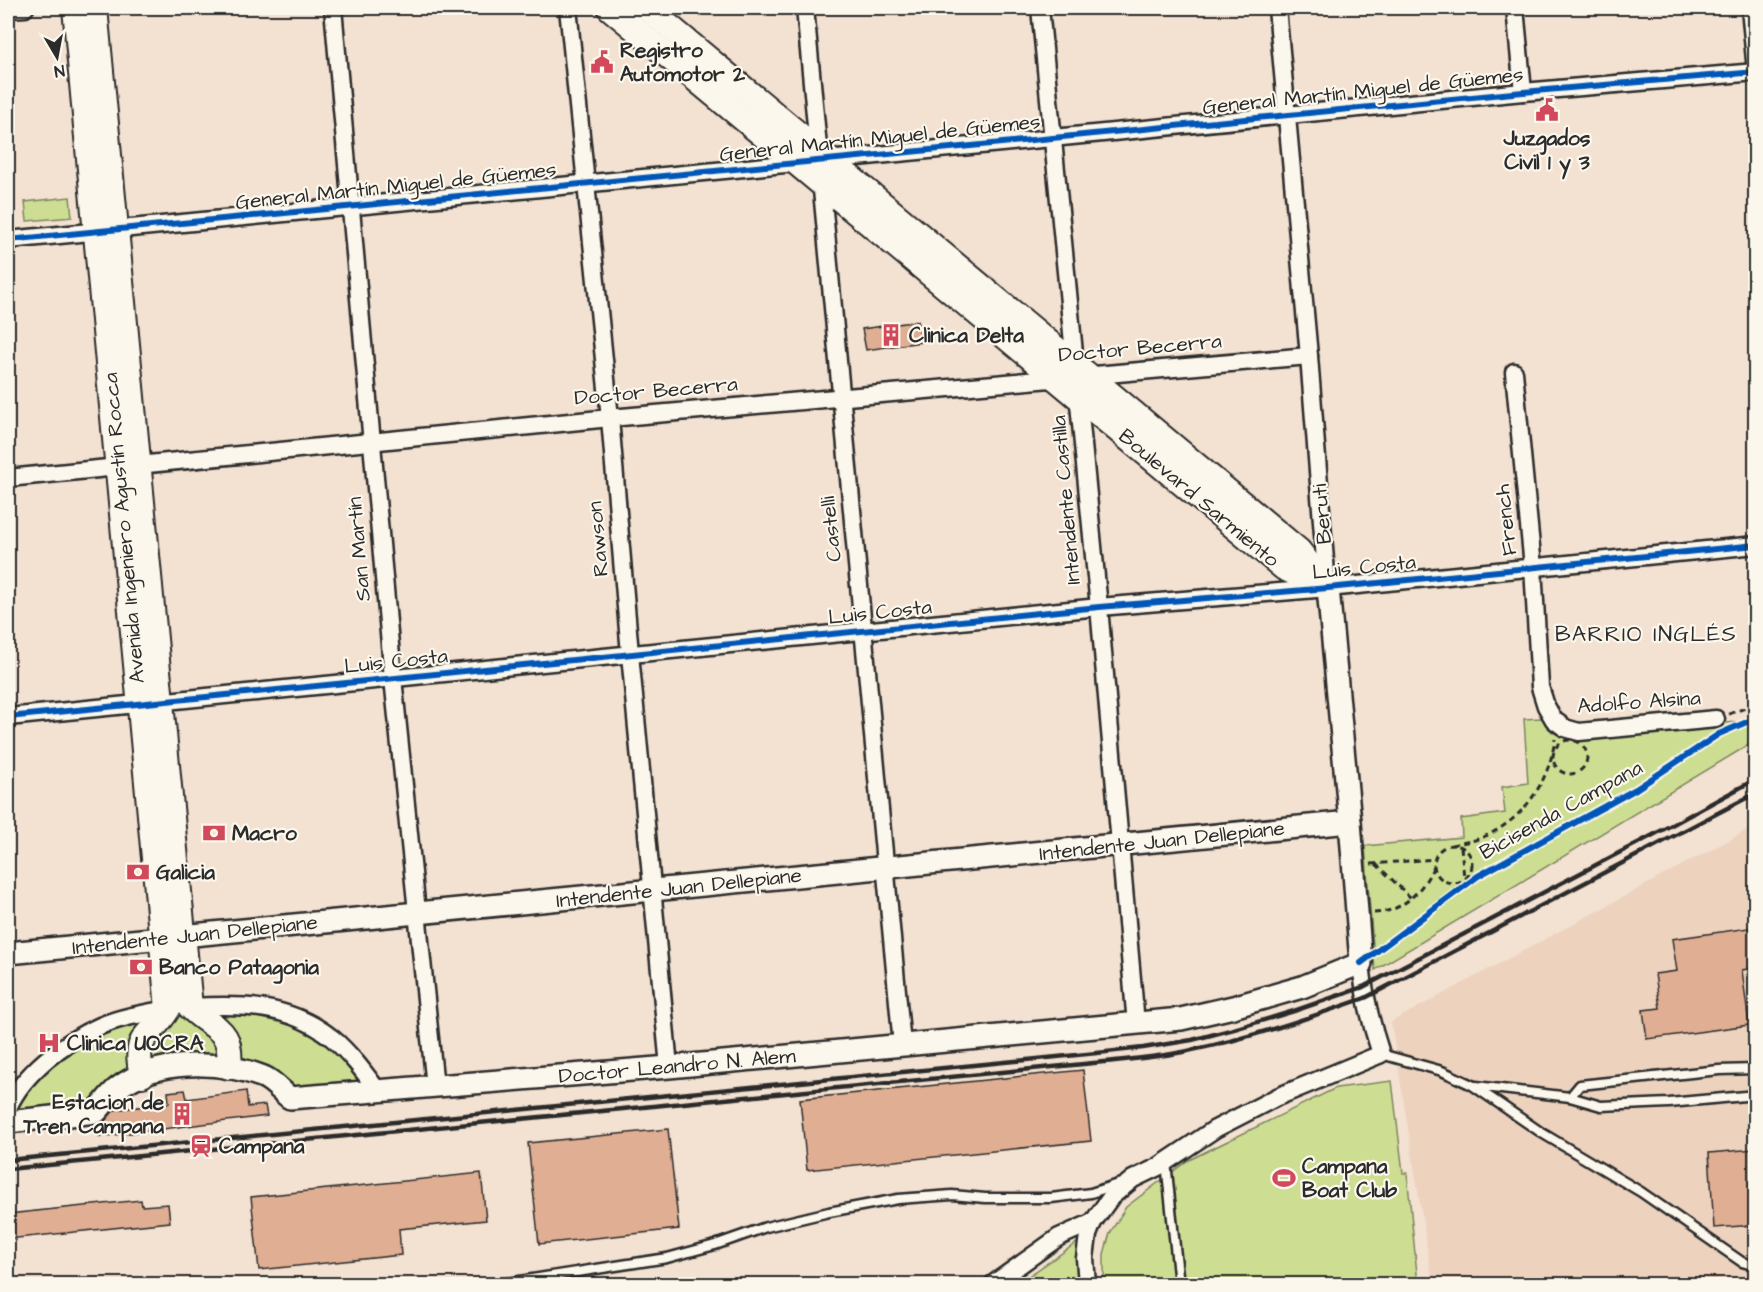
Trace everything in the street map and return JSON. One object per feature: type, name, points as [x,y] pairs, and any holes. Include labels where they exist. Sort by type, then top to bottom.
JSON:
[{"type":"main road","name":"Avenida Ingeniero Agustín Rocca","points":[[75,8],[106,231]]},
{"type":"main road","name":"Avenida Ingeniero Agustín Rocca","points":[[95,8],[106,231],[179,1008]]},
{"type":"main road","name":"Boulevard Sarmiento","points":[[610,8],[817,163]]},
{"type":"main road","name":"Boulevard Sarmiento","points":[[647,8],[817,163],[1075,379],[1284,568],[1328,588]]},
{"type":"main road","points":[[142,1075],[139,1055],[141,1042],[162,1019],[179,1008],[214,1025],[223,1034],[228,1046],[229,1067]]},
{"type":"street","points":[[8,9],[25,8]]},
{"type":"street","name":"San Martín","points":[[333,8],[393,678],[435,1087]]},
{"type":"street","name":"Rawson","points":[[568,8],[610,418],[669,1067]]},
{"type":"street","name":"Castelli","points":[[805,8],[817,163],[902,1045]]},
{"type":"street","name":"Intendente Castilla","points":[[1040,8],[1099,607],[1136,1024]]},
{"type":"street","name":"Beruti","points":[[1277,8],[1363,987],[1369,1017],[1381,1054]]},
{"type":"street","points":[[1515,8],[1524,92]]},
{"type":"street","points":[[1749,8],[1755,72]]},
{"type":"street","name":"General Martín Miguel de Güemes","points":[[8,240],[817,163],[1524,92],[1755,72]]},
{"type":"street","name":"Doctor Becerra","points":[[8,478],[610,418],[1075,379],[1309,356]]},
{"type":"street","name":"French","points":[[1514,372],[1533,567],[1540,687],[1546,706],[1561,725]]},
{"type":"street","name":"Luis Costa","points":[[8,717],[1099,607],[1328,588],[1755,544]]},
{"type":"street","name":"Adolfo Alsina","points":[[1561,725],[1579,732],[1716,719]]},
{"type":"street","name":"Intendente Juan Dellepiane","points":[[8,953],[1350,822]]},
{"type":"street","name":"Doctor Leandro N. Alem","points":[[8,1122],[96,1112],[118,1088],[142,1075],[169,1067],[198,1065],[229,1067],[263,1076],[290,1098],[669,1067],[1181,1019],[1302,987],[1361,963]]},
{"type":"street","points":[[8,1108],[28,1076],[56,1051],[100,1026],[142,1014],[179,1008],[218,1006],[262,1007],[300,1018],[332,1038],[378,1091]]},
{"type":"street","points":[[1087,1284],[1084,1258],[1093,1222],[1111,1197],[1133,1179],[1166,1162],[1215,1129],[1277,1097],[1381,1054]]},
{"type":"street","points":[[993,1284],[1059,1237],[1093,1222]]},
{"type":"lane","points":[[1381,1054],[1442,1071],[1472,1085],[1542,1133],[1641,1192],[1742,1262],[1755,1266]]},
{"type":"lane","points":[[1570,1097],[1580,1085],[1719,1070],[1755,1069]]},
{"type":"lane","points":[[1472,1085],[1570,1097],[1601,1106],[1669,1103],[1755,1095]]},
{"type":"lane","points":[[1166,1162],[1179,1284]]},
{"type":"lane","points":[[500,1284],[667,1258],[715,1245],[766,1227],[898,1199],[952,1195],[985,1198],[1051,1198],[1091,1193],[1133,1179]]},
{"type":"path","points":[[1716,719],[1755,704]]},
{"type":"path","points":[[1357,913],[1391,910],[1411,898],[1429,876],[1435,859],[1445,846],[1476,840],[1513,818],[1536,794],[1546,775],[1561,725]]},
{"type":"path","points":[[1564,740],[1576,740],[1585,748],[1587,759],[1582,770],[1572,774],[1566,773],[1554,763],[1554,752],[1564,740]]},
{"type":"path","points":[[1434,865],[1437,874],[1447,882],[1460,882],[1465,879],[1472,863],[1468,852],[1452,845]]},
{"type":"path","points":[[1461,847],[1465,879]]},
{"type":"path","points":[[1353,865],[1435,859]]},
{"type":"path","points":[[1375,863],[1411,898]]},
{"type":"shaded area","points":[[1755,826],[1755,1284],[1433,1284],[1391,1022]]},
{"type":"green space","points":[[70,197],[72,217],[27,221],[25,202]]},
{"type":"green space","points":[[1542,718],[1555,734],[1576,738],[1755,720],[1755,741],[1375,970],[1365,846],[1462,837],[1461,819],[1505,813],[1502,787],[1528,783],[1524,719]]},
{"type":"green space","points":[[190,1007],[300,1018],[378,1091],[290,1098],[263,1076],[169,1067],[96,1112],[8,1122],[28,1076],[100,1026]]},
{"type":"green space","name":"Campana Boat Club","points":[[1392,1081],[1403,1173],[1407,1173],[1418,1284],[1104,1284],[1104,1254],[1110,1233],[1126,1207],[1187,1161],[1336,1088]]},
{"type":"green space","points":[[1078,1242],[1077,1284],[1017,1284]]},
{"type":"building","name":"Clinica Delta","points":[[918,321],[921,342],[866,350],[862,329]]},
{"type":"building","points":[[1755,927],[1755,968],[1742,970],[1749,1025],[1647,1039],[1643,1010],[1660,1008],[1655,974],[1677,971],[1672,939]]},
{"type":"building","points":[[1083,1070],[1091,1141],[807,1170],[800,1099]]},
{"type":"building","name":"Estacion de Tren Campana","points":[[185,1090],[187,1099],[246,1091],[248,1107],[265,1105],[267,1116],[99,1137],[98,1125],[105,1121],[114,1110],[169,1103],[168,1092]]},
{"type":"building","points":[[668,1129],[679,1229],[539,1244],[528,1143]]},
{"type":"building","points":[[1755,1149],[1755,1225],[1714,1228],[1709,1153]]},
{"type":"building","points":[[481,1173],[486,1220],[399,1229],[401,1255],[259,1270],[251,1197]]},
{"type":"building","points":[[141,1200],[142,1206],[168,1204],[170,1222],[8,1239],[8,1214]]},
{"type":"railway","points":[[8,1160],[1097,1053],[1192,1040],[1294,1011],[1363,987],[1756,779]]},
{"type":"railway","points":[[8,1169],[1126,1060],[1214,1045],[1258,1034],[1365,998],[1756,793]]},
{"type":"cycle path","points":[[8,240],[1523,92],[1756,72]]},
{"type":"cycle path","points":[[8,717],[1099,607],[1328,588],[1756,545]]},
{"type":"cycle path","name":"Bicisenda Campana","points":[[1361,963],[1478,876],[1636,789],[1719,734],[1756,718]]},
{"type":"place","name":"Registro Automotor 2","points":[[602,62]]},
{"type":"place","name":"Juzgados Civil 1 y 3","points":[[1547,110]]},
{"type":"place","name":"Clinica Delta","points":[[891,335]]},
{"type":"place","name":"Macro","points":[[214,833]]},
{"type":"place","name":"Galicia","points":[[138,872]]},
{"type":"place","name":"Banco Patagonia","points":[[141,967]]},
{"type":"place","name":"Clinica UOCRA","points":[[49,1043]]},
{"type":"place","name":"Estacion de Tren Campana","points":[[182,1114]]},
{"type":"place","name":"Campana","points":[[201,1146]]},
{"type":"place","name":"Campana Boat Club","points":[[1284,1178]]},
{"type":"district","name":"BARRIO INGLÉS","points":[[1646,634]]}]
